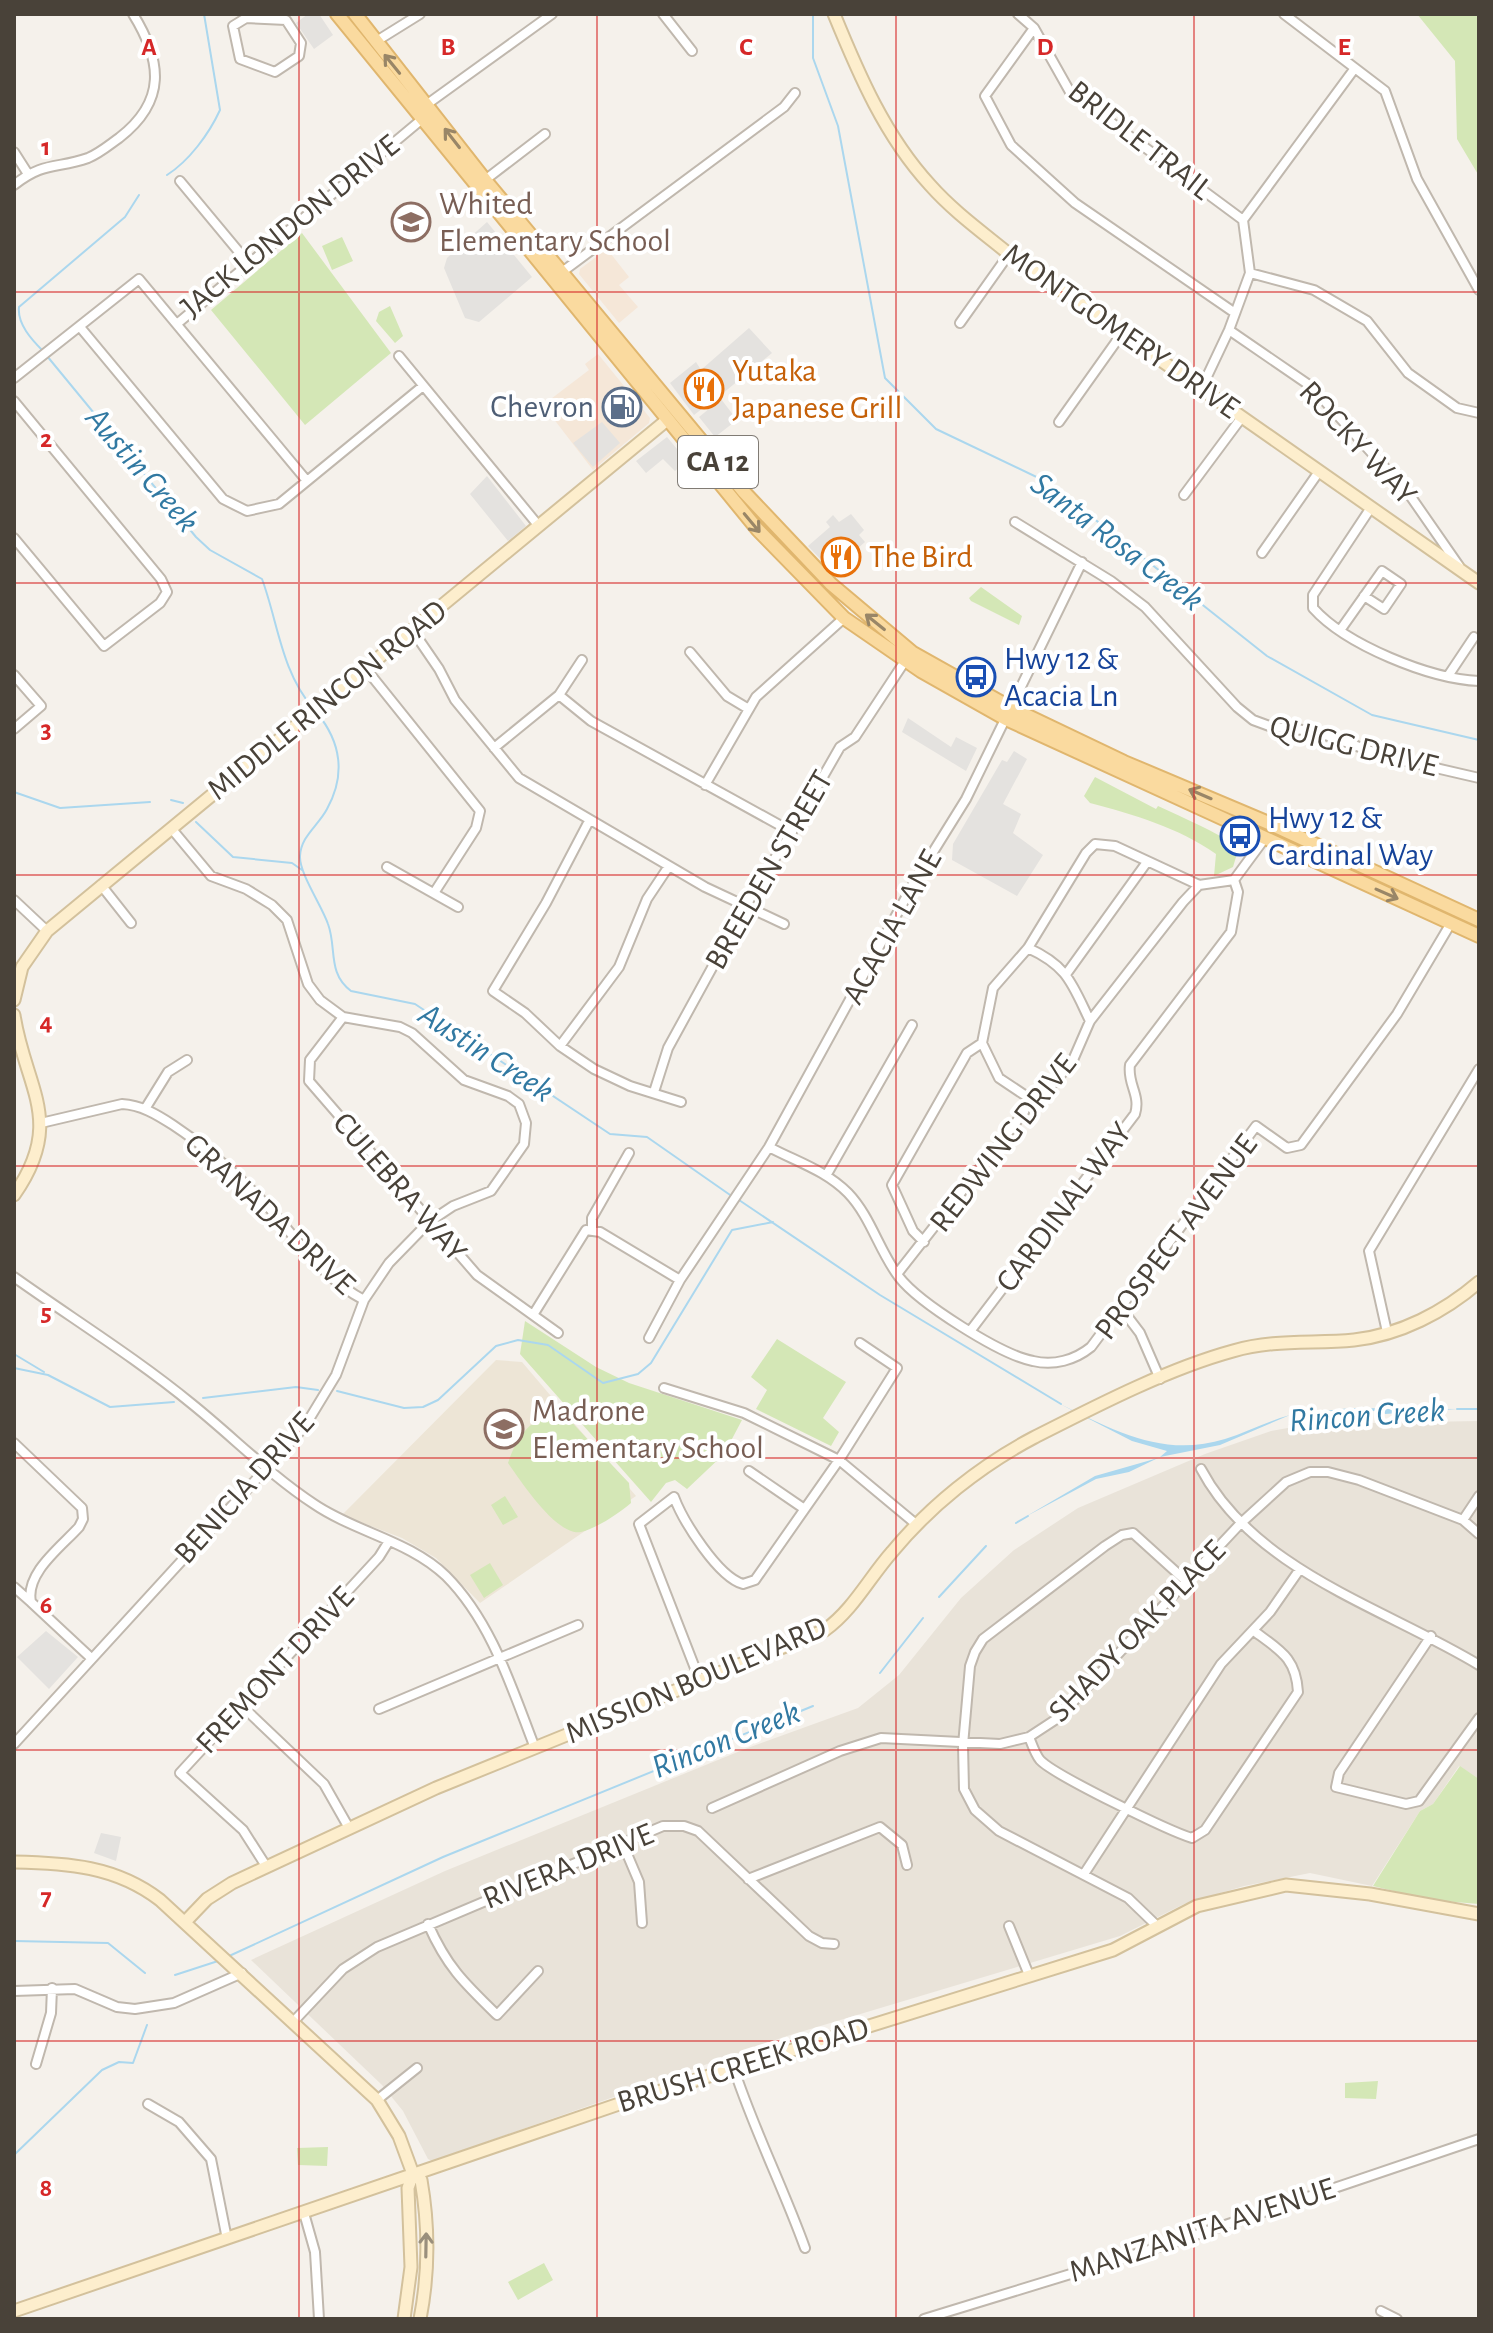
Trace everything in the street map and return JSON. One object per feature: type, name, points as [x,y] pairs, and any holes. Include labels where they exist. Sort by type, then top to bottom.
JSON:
[{"type":"main road","name":"CA 12","points":[[337,14],[426,112],[562,272],[772,547],[844,618],[905,661],[1008,714],[1265,838],[1479,936]]},
{"type":"main road","name":"CA 12","points":[[355,14],[426,112],[672,416],[850,602],[929,663],[1008,714],[1271,824],[1479,920]]},
{"type":"main road","points":[[1265,838],[1271,824]]},
{"type":"street","points":[[14,185],[28,174],[50,164],[86,159],[102,151],[131,129],[150,104],[156,74],[154,58],[150,42],[133,14]]},
{"type":"street","points":[[375,42],[420,14]]},
{"type":"street","name":"JACK LONDON DRIVE","points":[[14,378],[139,279],[178,323],[426,112],[552,14]]},
{"type":"street","points":[[678,14],[665,17],[692,51]]},
{"type":"street","name":"MONTGOMERY DRIVE","points":[[834,14],[869,95],[903,152],[939,194],[1009,254],[1479,583]]},
{"type":"street","name":"BRIDLE TRAIL","points":[[1018,14],[1034,28],[1070,92],[1243,220]]},
{"type":"street","points":[[1284,14],[1385,91],[1417,179],[1479,290]]},
{"type":"street","points":[[286,20],[302,47],[291,63],[270,72],[238,57],[233,30],[236,22],[246,18],[286,20],[297,15]]},
{"type":"street","points":[[1034,28],[985,96],[1011,145],[1075,203],[1235,313]]},
{"type":"street","points":[[1202,387],[1229,330],[1250,273],[1243,220],[1355,68]]},
{"type":"street","points":[[562,272],[784,107],[795,93]]},
{"type":"street","points":[[485,180],[545,134]]},
{"type":"street","points":[[14,152],[28,174]]},
{"type":"street","points":[[180,181],[249,264]]},
{"type":"street","points":[[960,323],[1009,254]]},
{"type":"street","points":[[1250,273],[1314,290],[1367,321],[1408,373],[1457,408],[1479,413]]},
{"type":"street","points":[[178,323],[307,481]]},
{"type":"street","points":[[80,327],[223,499],[235,508],[268,508],[307,481],[423,386]]},
{"type":"street","name":"ROCKY WAY","points":[[1229,330],[1312,387],[1409,494],[1467,576]]},
{"type":"street","points":[[1059,422],[1123,332]]},
{"type":"street","points":[[399,356],[538,525]]},
{"type":"street","points":[[14,401],[161,579],[167,592],[160,603],[104,646],[14,538]]},
{"type":"street","name":"MIDDLE RINCON ROAD","points":[[14,1000],[14,989],[26,959],[47,931],[672,416]]},
{"type":"street","points":[[1184,495],[1242,417]]},
{"type":"street","points":[[1262,553],[1318,473]]},
{"type":"street","points":[[1370,509],[1313,595],[1313,608],[1341,629],[1396,660],[1448,676],[1479,681]]},
{"type":"street","name":"QUIGG DRIVE","points":[[1015,522],[1082,562],[1145,607],[1237,707],[1253,720],[1272,727],[1314,731],[1388,757],[1479,778]]},
{"type":"street","name":"ACACIA LANE","points":[[649,1338],[680,1280],[769,1147],[915,881],[966,799],[1082,562]]},
{"type":"street","points":[[1341,629],[1364,596],[1382,571],[1401,584],[1384,609],[1364,596]]},
{"type":"street","points":[[705,785],[747,708],[844,618]]},
{"type":"street","points":[[413,631],[439,669],[455,700],[519,778],[669,866],[784,924]]},
{"type":"street","points":[[1448,676],[1474,637]]},
{"type":"street","points":[[690,652],[727,696],[747,708]]},
{"type":"street","points":[[494,748],[559,695],[582,660]]},
{"type":"street","name":"BREEDEN STREET","points":[[654,1092],[668,1048],[764,873],[792,832],[840,747],[855,737],[905,661]]},
{"type":"street","points":[[366,669],[480,811],[476,828],[434,893]]},
{"type":"street","points":[[14,675],[41,706],[14,729]]},
{"type":"street","points":[[559,695],[591,721],[792,832]]},
{"type":"street","points":[[589,821],[546,903],[493,991],[525,1013],[560,1046],[594,1069],[681,1102]]},
{"type":"street","points":[[171,828],[211,876],[246,889],[272,905],[287,920],[308,984],[320,1000],[343,1017]]},
{"type":"street","points":[[1029,1098],[999,1078],[982,1043],[993,988],[1028,948],[1063,888],[1095,844],[1115,846],[1199,885],[1234,880],[1265,838]]},
{"type":"street","points":[[1067,973],[1147,862]]},
{"type":"street","points":[[560,1046],[619,967],[647,899],[669,866]]},
{"type":"street","points":[[387,867],[458,907]]},
{"type":"street","name":"CARDINAL WAY","points":[[971,1330],[1135,1114],[1138,1098],[1129,1079],[1130,1065],[1231,932],[1238,892],[1234,880]]},
{"type":"street","points":[[101,885],[131,923]]},
{"type":"street","name":"REDWING DRIVE","points":[[897,1274],[1024,1112],[1029,1098],[1055,1082],[1073,1060],[1090,1021],[1199,885]]},
{"type":"street","points":[[14,900],[47,931]]},
{"type":"street","name":"PROSPECT AVENUE","points":[[769,1147],[827,1174],[863,1212],[897,1274],[913,1293],[971,1330],[1025,1359],[1058,1362],[1091,1347],[1256,1126],[1287,1148],[1301,1145],[1397,1014],[1451,923]]},
{"type":"street","points":[[1028,948],[1052,959],[1067,973],[1090,1021]]},
{"type":"street","points":[[14,1015],[39,1098],[41,1123],[36,1155],[14,1195]]},
{"type":"street","name":"CULEBRA WAY","points":[[343,1017],[310,1060],[309,1081],[477,1275],[558,1333]]},
{"type":"street","name":"BENICIA DRIVE","points":[[14,1744],[90,1657],[305,1426],[336,1375],[364,1300],[389,1263],[429,1222],[496,1186],[524,1144],[527,1133],[524,1114],[519,1104],[508,1096],[464,1080],[412,1033],[400,1027],[343,1017]]},
{"type":"street","points":[[827,1174],[912,1025]]},
{"type":"street","points":[[924,1242],[913,1231],[892,1185],[967,1053],[982,1043]]},
{"type":"street","points":[[145,1109],[168,1072],[187,1060]]},
{"type":"street","points":[[1387,1332],[1369,1251],[1479,1069]]},
{"type":"street","name":"GRANADA DRIVE","points":[[41,1123],[122,1104],[145,1109],[187,1134],[246,1184],[324,1272],[344,1290],[364,1300]]},
{"type":"street","points":[[592,1229],[592,1218],[629,1153]]},
{"type":"street","points":[[592,1229],[680,1280]]},
{"type":"street","points":[[533,1315],[580,1235],[592,1229]]},
{"type":"street","points":[[14,1277],[190,1402],[266,1468],[336,1520],[389,1541],[445,1575],[474,1609],[535,1748]]},
{"type":"street","name":"MISSION BOULEVARD","points":[[185,1922],[218,1891],[349,1828],[535,1748],[814,1635],[835,1623],[916,1524],[986,1467],[1031,1439],[1160,1379],[1247,1347],[1286,1341],[1355,1340],[1387,1332],[1441,1311],[1479,1282]]},
{"type":"street","points":[[1121,1308],[1140,1333],[1160,1379]]},
{"type":"street","points":[[700,1681],[640,1531],[643,1518],[674,1497],[684,1523],[731,1579],[743,1584],[755,1580],[839,1460],[897,1368],[860,1343]]},
{"type":"street","points":[[664,1388],[744,1413],[839,1460],[916,1524]]},
{"type":"street","points":[[14,1443],[84,1514],[79,1527],[32,1581],[31,1602]]},
{"type":"street","points":[[1201,1469],[1228,1512],[1300,1569],[1431,1636],[1479,1665]]},
{"type":"street","points":[[749,1471],[803,1508]]},
{"type":"street","name":"SHADY OAK PLACE","points":[[712,1808],[840,1751],[881,1738],[963,1745],[1000,1744],[1029,1737],[1058,1718],[1240,1524],[1286,1482],[1310,1472],[1328,1472],[1359,1480],[1463,1520]]},
{"type":"street","points":[[1479,1496],[1463,1520],[1479,1534]]},
{"type":"street","points":[[1157,1926],[1128,1898],[999,1831],[975,1810],[964,1789],[963,1745],[970,1666],[983,1639],[1105,1546],[1122,1535],[1133,1533],[1186,1581]]},
{"type":"street","name":"FREMONT DRIVE","points":[[266,1866],[243,1830],[180,1773],[379,1557],[389,1541]]},
{"type":"street","points":[[1084,1874],[1221,1664],[1290,1589],[1300,1569]]},
{"type":"street","points":[[14,1587],[90,1657]]},
{"type":"street","points":[[379,1709],[578,1625]]},
{"type":"street","points":[[1029,1737],[1039,1759],[1166,1830],[1192,1838],[1205,1830],[1298,1692],[1297,1672],[1287,1657],[1254,1631]]},
{"type":"street","points":[[1431,1636],[1339,1773],[1336,1787],[1406,1804],[1419,1801],[1479,1718]]},
{"type":"street","points":[[242,1706],[324,1784],[349,1828]]},
{"type":"street","name":"RIVERA DRIVE","points":[[294,2021],[359,1957],[428,1924],[663,1826],[684,1826],[698,1831],[809,1936],[822,1943],[834,1944]]},
{"type":"street","points":[[748,1879],[880,1827],[902,1845],[907,1865]]},
{"type":"street","points":[[622,1842],[639,1882],[642,1923]]},
{"type":"street","points":[[14,1862],[103,1870],[144,1889],[242,1973],[377,2100],[394,2126],[413,2174],[421,2180],[427,2221],[420,2319]]},
{"type":"street","name":"BRUSH CREEK ROAD","points":[[14,2311],[413,2174],[1123,1946],[1197,1906],[1286,1885],[1370,1894],[1479,1914]]},
{"type":"street","points":[[428,1924],[443,1959],[497,2015],[538,1971]]},
{"type":"street","points":[[1009,1926],[1029,1975]]},
{"type":"street","points":[[14,1991],[52,1988],[87,1993],[117,2007],[141,2009],[189,1998],[242,1973]]},
{"type":"street","points":[[36,2064],[51,2013],[52,1988]]},
{"type":"street","points":[[377,2100],[417,2068]]},
{"type":"street","points":[[734,2069],[750,2118],[777,2173],[805,2248]]},
{"type":"street","points":[[148,2104],[179,2122],[211,2159],[227,2239]]},
{"type":"street","name":"MANZANITA AVENUE","points":[[925,2319],[1175,2242],[1479,2139]]},
{"type":"street","points":[[404,2319],[411,2267],[408,2188],[413,2174]]},
{"type":"street","points":[[304,2213],[315,2252],[319,2319]]},
{"type":"street","points":[[1381,2311],[1397,2319]]},
{"type":"shaded area","points":[[308,14],[319,14],[333,35],[314,49],[296,23]]},
{"type":"shaded area","points":[[487,222],[532,277],[479,322],[465,318],[444,268],[447,258]]},
{"type":"shaded area","points":[[607,249],[629,277],[619,285],[638,307],[619,323],[579,274],[580,269]]},
{"type":"shaded area","points":[[749,328],[772,353],[722,394],[702,369]]},
{"type":"shaded area","points":[[598,354],[650,418],[649,423],[593,470],[543,405],[589,370],[585,364]]},
{"type":"shaded area","points":[[696,362],[701,370],[692,377],[689,388],[703,408],[694,415],[670,383]]},
{"type":"shaded area","points":[[721,399],[737,420],[715,437],[699,417]]},
{"type":"shaded area","points":[[602,422],[620,443],[593,467],[573,443]]},
{"type":"shaded area","points":[[667,437],[687,461],[675,471],[663,459],[646,473],[636,461]]},
{"type":"shaded area","points":[[487,476],[526,526],[508,541],[470,494]]},
{"type":"shaded area","points":[[851,514],[864,530],[859,535],[865,542],[857,549],[850,541],[824,563],[808,546],[830,527],[826,522],[833,515],[839,522]]},
{"type":"shaded area","points":[[908,718],[951,747],[956,737],[977,748],[966,771],[902,732]]},
{"type":"shaded area","points":[[1014,751],[1027,759],[1003,804],[1021,814],[1013,833],[1043,855],[1017,896],[952,860],[953,844],[1002,760],[1007,762]]},
{"type":"shaded area","name":"Madrone Elementary School","points":[[496,1360],[522,1362],[636,1496],[480,1603],[436,1558],[402,1538],[342,1515]]},
{"type":"shaded area","points":[[1479,1421],[1479,1779],[1459,1766],[1433,1804],[1420,1811],[1372,1886],[1310,1873],[1244,1886],[1184,1904],[1120,1936],[787,2036],[432,2161],[428,2159],[403,2111],[382,2085],[251,1960],[445,1871],[745,1749],[858,1708],[899,1675],[961,1598],[1014,1550],[1078,1508],[1205,1454],[1271,1431],[1310,1424]]},
{"type":"shaded area","points":[[46,1631],[78,1657],[49,1689],[17,1657]]},
{"type":"shaded area","points":[[101,1833],[121,1837],[116,1861],[94,1853]]},
{"type":"green space","points":[[1417,14],[1479,14],[1479,176],[1457,139],[1455,61]]},
{"type":"green space","points":[[302,233],[391,353],[305,425],[211,310]]},
{"type":"green space","points":[[342,237],[353,261],[332,270],[322,246]]},
{"type":"green space","points":[[390,306],[403,336],[395,343],[376,321],[379,312]]},
{"type":"green space","points":[[981,587],[1022,616],[1019,625],[971,601],[969,598]]},
{"type":"green space","points":[[1095,777],[1239,847],[1233,867],[1214,876],[1216,854],[1186,836],[1090,803],[1084,796]]},
{"type":"green space","points":[[525,1321],[596,1367],[629,1383],[742,1420],[724,1454],[687,1489],[675,1480],[666,1483],[651,1502],[520,1354]]},
{"type":"green space","points":[[777,1339],[846,1382],[823,1418],[839,1432],[831,1446],[756,1409],[767,1390],[751,1377]]},
{"type":"green space","points":[[562,1412],[629,1483],[631,1503],[607,1520],[581,1532],[561,1526],[551,1517],[508,1463],[521,1436],[533,1423]]},
{"type":"green space","points":[[505,1496],[518,1517],[503,1525],[491,1505]]},
{"type":"green space","points":[[490,1563],[503,1585],[484,1598],[470,1575]]},
{"type":"green space","points":[[1460,1766],[1479,1779],[1479,1904],[1431,1900],[1373,1886],[1420,1811],[1433,1804]]},
{"type":"green space","points":[[1378,2081],[1376,2099],[1345,2098],[1345,2083]]},
{"type":"green space","points":[[328,2147],[327,2166],[298,2165],[297,2148]]},
{"type":"green space","points":[[544,2263],[553,2280],[518,2300],[508,2282]]},
{"type":"water","points":[[1060,1404],[1140,1439],[1181,1445],[1225,1439],[1290,1415],[1220,1445],[1160,1457],[1167,1451],[1132,1441]]},
{"type":"water","points":[[1350,1408],[1457,1409],[1385,1414],[1382,1411],[1325,1411]]},
{"type":"water","points":[[1158,1458],[1129,1472],[1096,1479],[1025,1517],[1095,1476]]},
{"type":"waterway","name":"Austin Creek","points":[[167,175],[198,146],[220,110],[204,14]]},
{"type":"waterway","name":"Santa Rosa Creek","points":[[813,14],[813,58],[838,126],[885,378],[936,429],[1049,483],[1267,656],[1372,715],[1479,740]]},
{"type":"waterway","name":"Austin Creek","points":[[43,351],[23,325],[19,307],[125,217],[139,195]]},
{"type":"waterway","name":"Austin Creek","points":[[47,356],[196,537],[210,550],[262,579],[287,662],[302,694],[313,708]]},
{"type":"waterway","name":"Austin Creek","points":[[317,713],[336,747],[339,771],[333,796],[303,843],[300,856],[307,880],[328,924],[336,968],[343,984],[351,991],[415,1004],[610,1134],[647,1137],[733,1197]]},
{"type":"waterway","points":[[14,792],[60,808],[150,802]]},
{"type":"waterway","points":[[171,800],[183,803]]},
{"type":"waterway","points":[[196,822],[233,857],[292,863],[302,870]]},
{"type":"waterway","name":"Austin Creek","points":[[739,1200],[880,1295],[1061,1404]]},
{"type":"waterway","points":[[337,1391],[404,1408],[423,1407],[438,1400],[496,1346],[518,1340],[548,1345],[603,1383],[638,1374],[651,1363],[732,1230],[773,1222]]},
{"type":"waterway","points":[[14,1354],[44,1372]]},
{"type":"waterway","points":[[14,1368],[48,1375],[110,1407],[174,1402]]},
{"type":"waterway","points":[[203,1398],[296,1387],[318,1390]]},
{"type":"waterway","name":"Rincon Creek","points":[[1457,1409],[1479,1409]]},
{"type":"waterway","name":"Rincon Creek","points":[[1290,1415],[1327,1411]]},
{"type":"waterway","name":"Rincon Creek","points":[[1016,1523],[1028,1516]]},
{"type":"waterway","name":"Rincon Creek","points":[[939,1597],[986,1546]]},
{"type":"waterway","name":"Rincon Creek","points":[[880,1673],[923,1618]]},
{"type":"waterway","name":"Rincon Creek","points":[[227,1957],[443,1857],[813,1706]]},
{"type":"waterway","points":[[14,1941],[108,1943],[145,1973]]},
{"type":"waterway","name":"Rincon Creek","points":[[175,1975],[218,1961]]},
{"type":"waterway","name":"Rincon Creek","points":[[14,2155],[102,2070],[119,2062],[133,2063],[147,2025]]},
{"type":"place","name":"Whited Elementary School","points":[[411,222]]},
{"type":"place","name":"Yutaka Japanese Grill","points":[[704,389]]},
{"type":"place","name":"Chevron","points":[[622,407]]},
{"type":"place","name":"The Bird","points":[[841,557]]},
{"type":"place","name":"Hwy 12 & Acacia Ln","points":[[976,677]]},
{"type":"place","name":"Hwy 12 & Cardinal Way","points":[[1240,836]]},
{"type":"place","name":"Madrone Elementary School","points":[[504,1429]]}]
